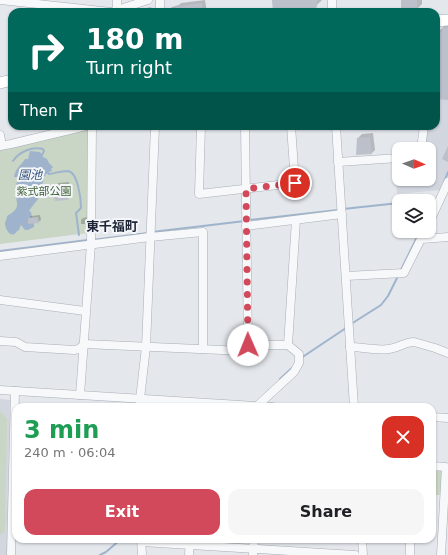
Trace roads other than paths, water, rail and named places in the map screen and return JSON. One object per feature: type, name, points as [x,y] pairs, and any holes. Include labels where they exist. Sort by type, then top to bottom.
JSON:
[{"type":"street","points":[[1,0],[66,4],[88,8]]},
{"type":"street","points":[[123,8],[148,0]]},
{"type":"street","points":[[0,135],[1,145],[69,130]]},
{"type":"street","points":[[80,395],[91,244],[92,130]]},
{"type":"street","points":[[0,390],[80,395],[140,403],[146,347],[155,130]]},
{"type":"street","points":[[201,130],[199,194],[295,183],[291,130]]},
{"type":"street","points":[[0,341],[16,342],[25,347],[74,350],[79,349],[84,344],[245,351],[248,345],[246,130]]},
{"type":"street","points":[[336,130],[354,403]]},
{"type":"street","points":[[422,142],[423,130]]},
{"type":"street","points":[[338,162],[392,158]]},
{"type":"street","points":[[436,207],[448,182]]},
{"type":"street","points":[[438,203],[448,202]]},
{"type":"street","points":[[246,226],[342,214]]},
{"type":"street","points":[[288,345],[296,220]]},
{"type":"street","points":[[0,256],[150,237],[203,232],[203,349]]},
{"type":"street","points":[[436,236],[448,237]]},
{"type":"street","points":[[346,276],[404,274],[422,238]]},
{"type":"street","points":[[0,300],[85,311]]},
{"type":"street","points":[[350,347],[390,349],[414,342],[448,353]]},
{"type":"street","points":[[248,345],[288,345],[299,354],[300,363],[294,372],[262,403]]},
{"type":"street","points":[[15,391],[15,403]]},
{"type":"street","points":[[436,417],[448,418]]},
{"type":"street","points":[[436,466],[446,466],[446,505],[442,555]]},
{"type":"street","points":[[11,555],[12,514]]},
{"type":"street","points":[[142,543],[142,555]]},
{"type":"street","points":[[189,555],[190,543]]},
{"type":"street","points":[[196,543],[253,552],[355,555]]},
{"type":"street","points":[[362,543],[363,555]]},
{"type":"street","points":[[410,543],[410,555]]},
{"type":"water","name":"園池","points":[[30,151],[40,152],[53,167],[49,174],[42,177],[44,178],[43,183],[37,190],[38,199],[29,211],[33,217],[28,218],[28,223],[34,223],[34,227],[25,230],[21,225],[19,230],[13,235],[7,231],[5,223],[7,216],[14,211],[17,206],[15,191],[19,188],[16,184],[19,180],[18,177],[14,177],[17,169],[25,159],[28,159]]},
{"type":"waterway","points":[[13,161],[26,150],[30,149],[43,149],[44,151],[42,155]]},
{"type":"waterway","points":[[49,174],[68,171],[77,181],[81,204],[81,208],[76,213],[79,235]]},
{"type":"waterway","points":[[444,182],[448,172]]},
{"type":"waterway","points":[[343,209],[392,204]]},
{"type":"waterway","points":[[249,220],[338,210]]},
{"type":"waterway","points":[[152,232],[245,221]]},
{"type":"waterway","points":[[92,240],[148,233]]},
{"type":"waterway","points":[[401,270],[417,238]]},
{"type":"waterway","points":[[0,251],[88,240]]},
{"type":"waterway","points":[[351,324],[381,305],[388,296],[398,276]]},
{"type":"waterway","points":[[301,358],[346,328]]},
{"type":"waterway","points":[[280,379],[293,367]]},
{"type":"waterway","points":[[100,555],[116,543]]},
{"type":"district","name":"東千福町","points":[[112,226]]},
{"type":"park label","name":"紫式部公園","points":[[44,191]]}]
